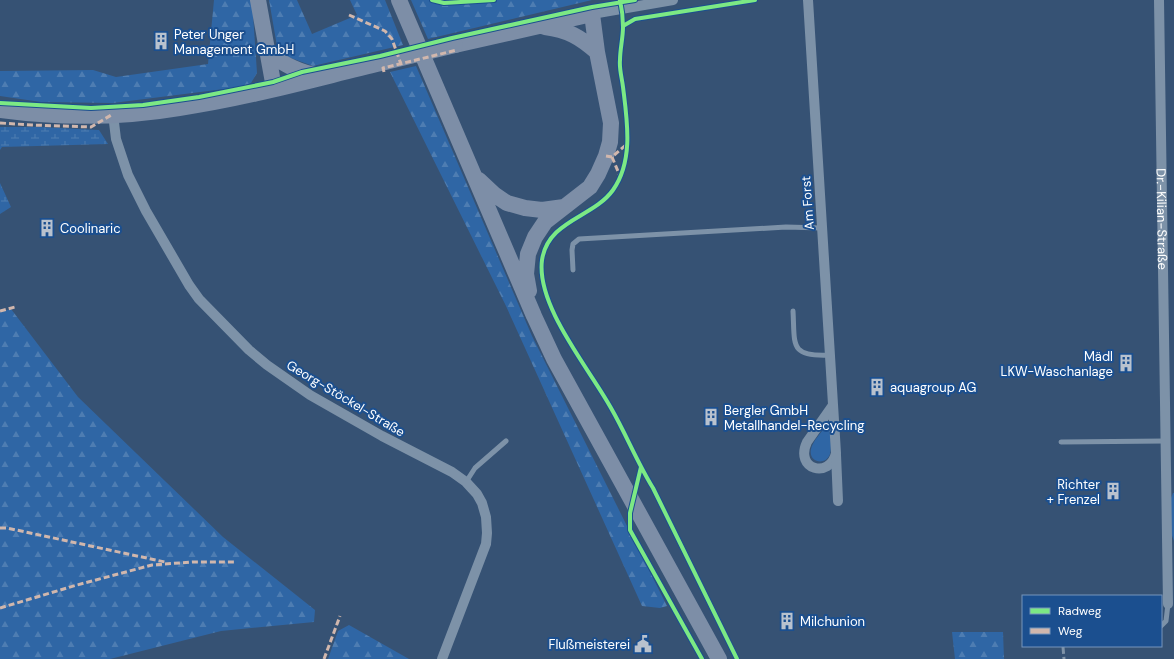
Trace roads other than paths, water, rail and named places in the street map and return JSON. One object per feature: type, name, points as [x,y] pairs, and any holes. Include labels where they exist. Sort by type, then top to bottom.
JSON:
[{"type":"main road","points":[[258,0],[274,88]]},
{"type":"main road","points":[[399,0],[534,316],[554,358],[719,659]]},
{"type":"main road","points":[[0,110],[44,115],[112,114],[178,108],[232,99],[455,45],[592,14],[597,52],[611,123],[610,142],[601,168],[590,187],[545,222],[535,237],[528,254],[526,274],[534,316]]},
{"type":"main road","points":[[537,26],[556,28],[575,35],[597,52]]},
{"type":"main road","points":[[268,54],[291,68],[311,75],[324,77]]},
{"type":"main road","points":[[473,174],[495,195],[507,203],[525,208],[542,210],[567,206]]},
{"type":"street","points":[[592,14],[673,0]]},
{"type":"street","name":"Am Forst","points":[[808,0],[838,501]]},
{"type":"street","name":"Dr.-Kilian-Straße","points":[[1159,0],[1165,441],[1170,551],[1168,604]]},
{"type":"street","name":"Georg-Stöckel-Straße","points":[[112,114],[116,139],[128,175],[146,211],[189,285],[199,299],[249,350],[267,365],[310,395],[382,436],[446,469],[466,482],[482,502],[486,517],[486,544],[442,659]]},
{"type":"street","points":[[833,405],[807,442],[803,453],[804,460],[808,465],[814,468],[822,468],[830,466],[834,461],[836,453]]},
{"type":"street","name":"Dr.-Kilian-Straße","points":[[1166,461],[1174,481]]},
{"type":"lane","points":[[573,270],[573,244],[579,239],[786,227],[822,228]]},
{"type":"lane","points":[[793,311],[795,342],[797,349],[810,355],[830,354]]},
{"type":"lane","points":[[466,482],[475,468],[506,441]]},
{"type":"lane","points":[[1061,442],[1165,441]]},
{"type":"lane","points":[[1162,625],[1166,621],[1168,604]]},
{"type":"railway","points":[[1063,647],[1064,659]]},
{"type":"place","name":"Peter Unger Management GmbH","points":[[161,41]]},
{"type":"place","name":"Coolinaric","points":[[47,228]]},
{"type":"place","name":"Mädl LKW-Waschanlage","points":[[1126,363]]},
{"type":"place","name":"aquagroup AG","points":[[877,387]]},
{"type":"place","name":"Bergler GmbH Metallhandel-Recycling","points":[[711,417]]},
{"type":"place","name":"Richter + Frenzel","points":[[1113,491]]},
{"type":"place","name":"Milchunion","points":[[787,621]]},
{"type":"place","name":"Flußmeisterei","points":[[643,644]]}]
